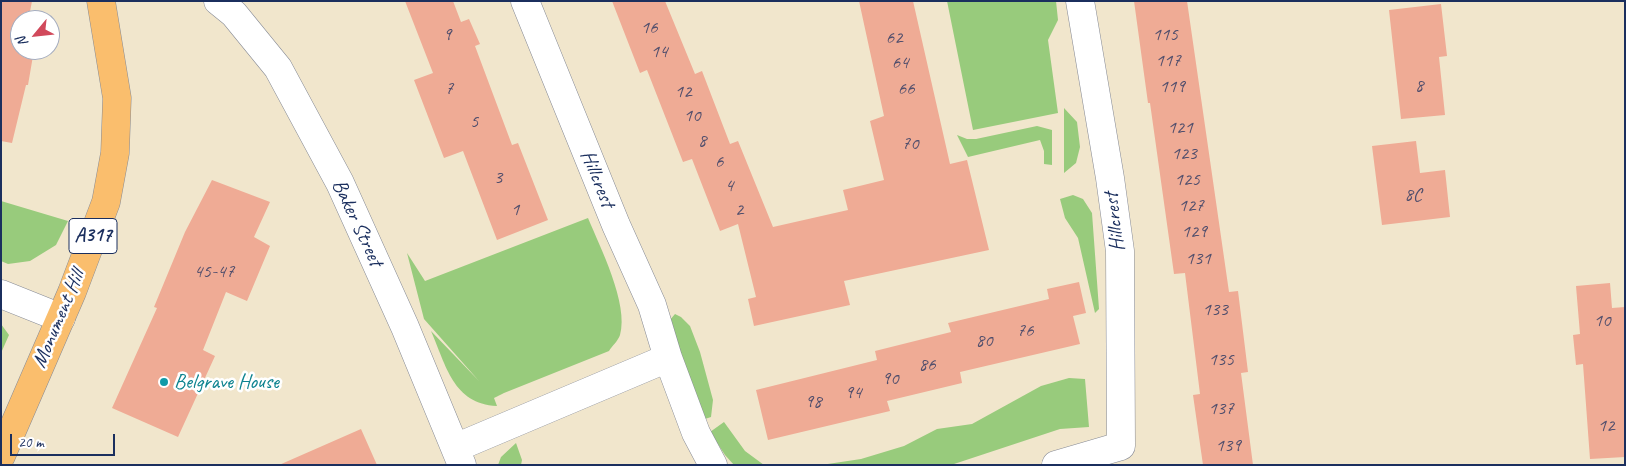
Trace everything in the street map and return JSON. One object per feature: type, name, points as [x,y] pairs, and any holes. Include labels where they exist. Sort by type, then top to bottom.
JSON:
[{"type":"main road","name":"Monument Hill","points":[[1,456],[60,318],[106,202],[115,153],[117,98],[101,1]]},
{"type":"street","name":"Baker Street","points":[[218,1],[234,14],[278,68],[340,183],[405,327],[459,456]]},
{"type":"street","name":"Hillcrest","points":[[525,1],[616,225],[652,305],[668,358],[696,433],[713,465]]},
{"type":"street","name":"Hillcrest","points":[[1056,465],[1123,456],[1120,251],[1110,178],[1080,1]]},
{"type":"street","points":[[1,294],[60,318]]},
{"type":"street","points":[[459,456],[668,358]]},
{"type":"green space","points":[[947,1],[1056,1],[1058,20],[1048,40],[1058,113],[973,130]]},
{"type":"green space","points":[[1064,108],[1077,122],[1080,147],[1076,163],[1064,173]]},
{"type":"green space","points":[[1037,126],[1052,130],[1052,165],[1044,164],[1044,151],[1040,140],[968,157],[957,135],[967,139],[976,139]]},
{"type":"green space","points":[[1073,195],[1083,199],[1092,213],[1099,309],[1095,313],[1078,238],[1065,218],[1060,199]]},
{"type":"green space","points":[[1,201],[68,221],[56,245],[30,261],[8,264],[1,261]]},
{"type":"green space","points":[[588,218],[617,292],[622,322],[618,339],[609,351],[494,398],[497,406],[482,404],[470,398],[453,380],[431,331],[479,381],[424,319],[407,253],[425,281]]},
{"type":"green space","points":[[675,314],[690,326],[700,352],[713,400],[711,417],[705,419],[669,321]]},
{"type":"green space","points":[[1,324],[9,335],[1,353]]},
{"type":"green space","points":[[1069,378],[1085,379],[1089,427],[1060,429],[951,465],[821,465],[861,459],[904,446],[937,429],[972,424],[1041,386]]},
{"type":"green space","points":[[724,422],[745,451],[764,465],[734,465],[710,432]]},
{"type":"green space","points":[[516,443],[522,460],[521,465],[498,465],[501,457]]},
{"type":"building","points":[[1,1],[32,1],[30,10],[10,10],[10,60],[32,60],[28,85],[26,85],[12,143],[1,141]]},
{"type":"building","points":[[405,1],[453,1],[461,22],[469,19],[480,44],[475,46],[512,145],[518,143],[548,220],[497,240],[463,151],[444,158],[414,80],[433,73]]},
{"type":"building","points":[[612,1],[665,1],[695,74],[702,71],[730,144],[738,141],[773,227],[848,210],[843,190],[884,180],[870,121],[884,116],[859,1],[913,1],[950,164],[967,160],[989,250],[844,281],[850,305],[754,326],[748,299],[756,297],[738,224],[720,231],[692,159],[683,162],[647,70],[640,73]]},
{"type":"building","points":[[1134,1],[1187,1],[1229,292],[1238,291],[1248,372],[1241,373],[1253,465],[1203,465],[1193,395],[1200,394],[1185,273],[1174,274]]},
{"type":"building","points":[[1441,4],[1447,56],[1439,57],[1445,115],[1401,119],[1389,10]]},
{"type":"building","points":[[1416,141],[1420,173],[1445,170],[1450,217],[1382,225],[1372,146]]},
{"type":"building","points":[[212,180],[270,202],[254,237],[270,246],[247,301],[226,292],[203,350],[215,356],[178,437],[112,408],[157,308],[154,307],[185,232]]},
{"type":"building","points":[[1079,282],[1086,313],[1073,316],[1080,344],[960,372],[962,383],[887,401],[890,411],[768,440],[756,390],[877,360],[875,351],[951,332],[948,323],[1049,299],[1047,289]]},
{"type":"building","points":[[1610,283],[1612,308],[1625,307],[1625,457],[1590,459],[1583,364],[1576,365],[1573,335],[1580,334],[1576,286]]},
{"type":"building","points":[[361,429],[377,465],[279,465]]},
{"type":"place","name":"Belgrave House","points":[[164,382]]}]
